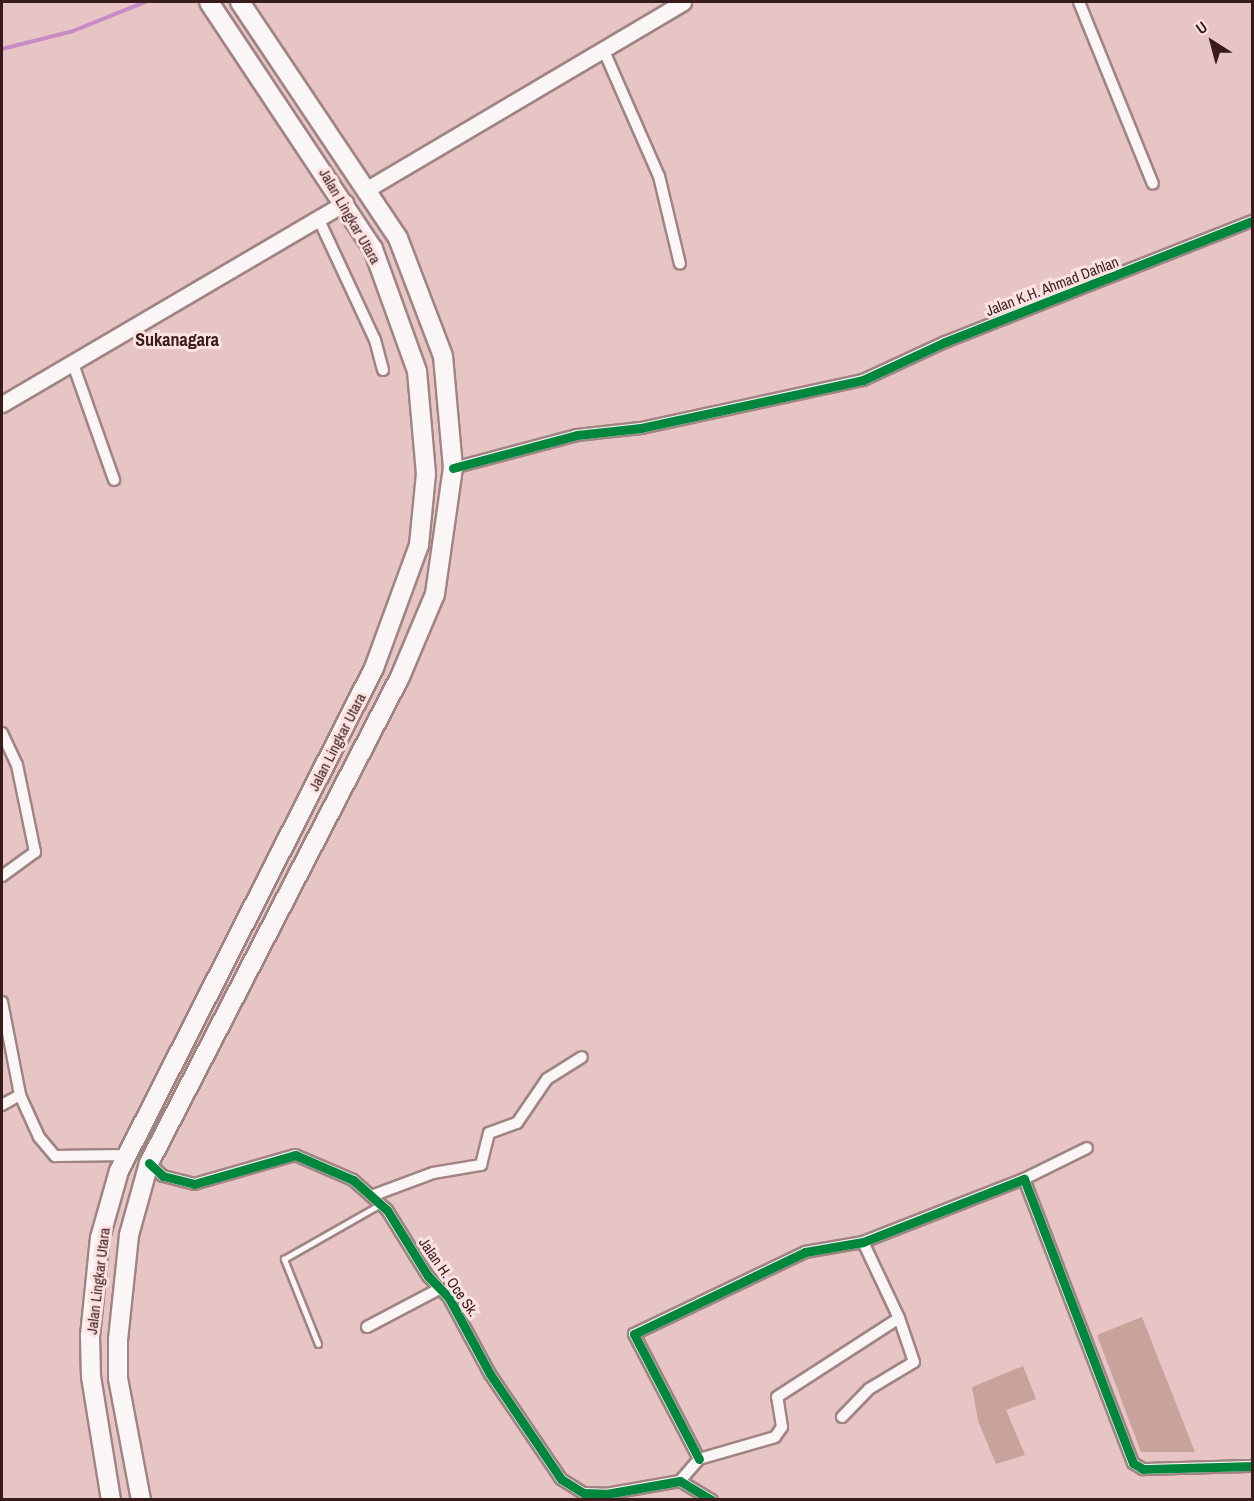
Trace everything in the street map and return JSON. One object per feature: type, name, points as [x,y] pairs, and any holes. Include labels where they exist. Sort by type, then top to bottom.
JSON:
[{"type":"main road","name":"Jalan Lingkar Utara","points":[[110,1491],[91,1377],[90,1336],[100,1238],[125,1155],[197,1019],[374,668],[419,545],[426,431],[413,357],[373,249],[255,67],[209,2]]},
{"type":"main road","name":"Jalan Lingkar Utara","points":[[139,1492],[118,1378],[118,1340],[129,1235],[149,1163],[221,1029],[400,677],[435,594],[453,468],[453,426],[440,347],[398,238],[369,188],[240,2]]},
{"type":"main road","points":[[255,67],[274,54]]},
{"type":"main road","points":[[413,357],[440,347]]},
{"type":"main road","points":[[374,668],[400,677]]},
{"type":"main road","points":[[197,1019],[221,1029]]},
{"type":"main road","points":[[90,1336],[118,1340]]},
{"type":"street","points":[[369,188],[604,51],[683,2]]},
{"type":"street","points":[[1079,2],[1153,184]]},
{"type":"street","points":[[604,51],[659,176],[680,264]]},
{"type":"street","points":[[2,404],[345,203]]},
{"type":"street","points":[[318,220],[375,340],[383,370]]},
{"type":"street","name":"Jalan K.H. Ahmad Dahlan","points":[[453,468],[577,435],[641,428],[863,380],[945,342],[1252,221]]},
{"type":"street","points":[[73,364],[114,480]]},
{"type":"street","points":[[2,733],[25,793],[34,852],[2,876]]},
{"type":"street","points":[[2,1002],[20,1095],[39,1137],[55,1156],[125,1155]]},
{"type":"street","points":[[374,1195],[433,1173],[481,1165],[489,1133],[518,1124],[547,1079],[582,1057]]},
{"type":"street","points":[[2,1105],[20,1095]]},
{"type":"street","points":[[699,1459],[634,1334],[805,1252],[863,1242],[1024,1179],[1087,1148]]},
{"type":"street","name":"Jalan H. Oce Sk.","points":[[149,1163],[163,1176],[194,1184],[295,1155],[326,1166],[374,1195],[381,1204],[439,1289],[453,1304],[502,1393],[569,1486],[606,1494],[680,1481]]},
{"type":"street","points":[[1024,1179],[1133,1463],[1143,1469],[1252,1466]]},
{"type":"street","points":[[842,1417],[869,1389],[914,1362],[899,1318],[863,1242]]},
{"type":"street","points":[[367,1327],[439,1289]]},
{"type":"street","points":[[712,1500],[680,1481],[699,1459],[775,1437],[782,1427],[775,1402],[782,1391],[899,1318]]},
{"type":"lane","points":[[318,1344],[284,1259],[381,1204]]},
{"type":"building","points":[[1142,1317],[1195,1452],[1141,1452],[1097,1335]]},
{"type":"building","points":[[1023,1366],[1036,1399],[1006,1410],[1025,1455],[996,1464],[978,1421],[972,1387]]},
{"type":"waterway","points":[[2,49],[73,31],[145,2]]},
{"type":"cycle path","points":[[453,468],[577,435],[641,428],[863,380],[945,342],[1252,221]]},
{"type":"cycle path","points":[[149,1163],[163,1176],[194,1184],[295,1155],[353,1180],[387,1210],[428,1276],[449,1298],[490,1374],[561,1479],[583,1493],[606,1494],[680,1481],[712,1500]]},
{"type":"cycle path","points":[[699,1459],[634,1334],[805,1252],[863,1242],[1024,1179],[1133,1463],[1143,1469],[1252,1466]]},
{"type":"district","name":"Sukanagara","points":[[177,340]]}]
